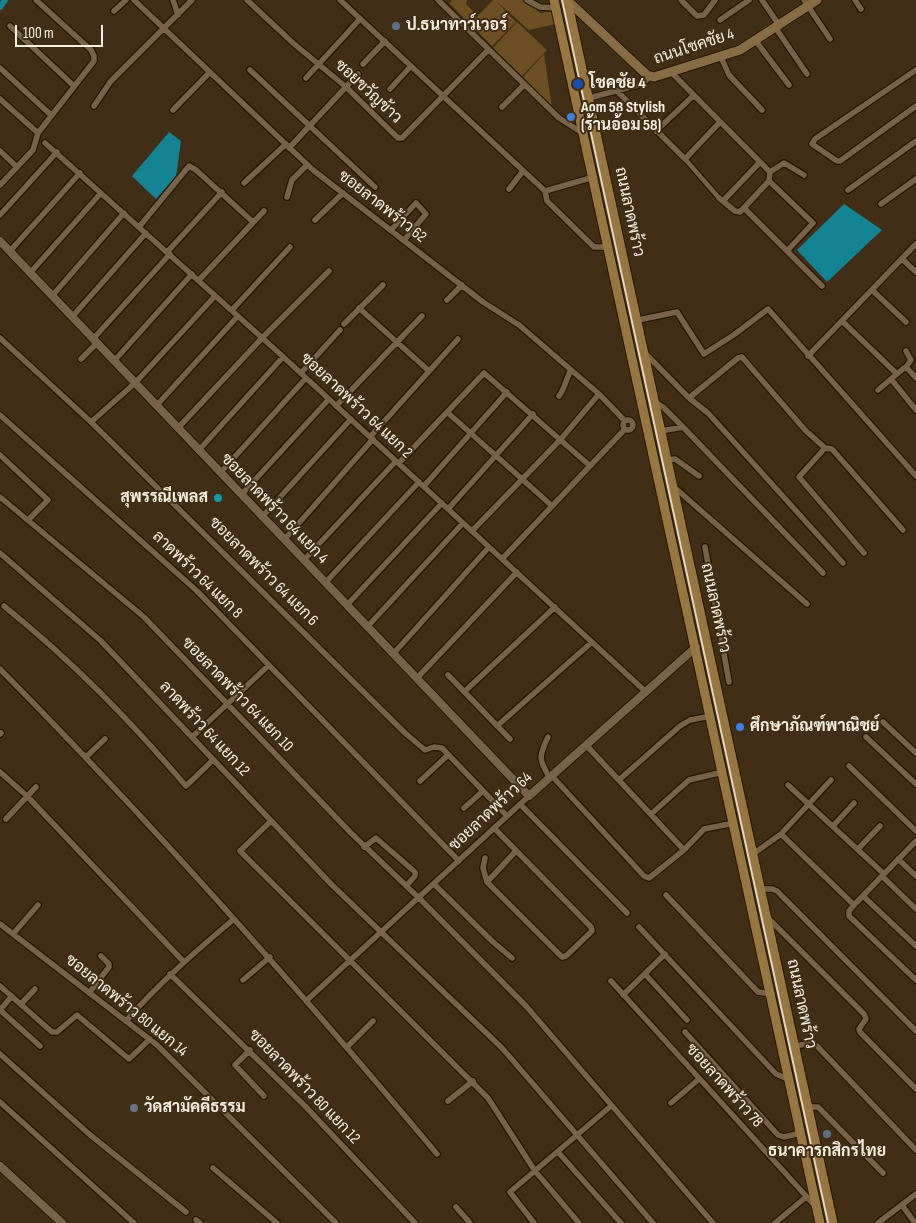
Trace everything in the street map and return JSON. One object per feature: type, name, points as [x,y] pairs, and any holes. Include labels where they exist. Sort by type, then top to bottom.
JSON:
[{"type":"main road","name":"ถนนลาดพร้าว","points":[[567,0],[833,1223]]},
{"type":"main road","name":"ถนนโชคชัย 4","points":[[567,0],[651,76],[659,77],[740,50],[777,26],[806,3],[817,0]]},
{"type":"main road","name":"ถนนลาดพร้าว","points":[[555,4],[626,322],[820,1223]]},
{"type":"main road","points":[[626,322],[638,320]]},
{"type":"main road","points":[[696,647],[707,644]]},
{"type":"main road","points":[[787,1065],[798,1063]]},
{"type":"street","points":[[0,185],[32,150],[38,133],[91,66],[94,56],[36,0]]},
{"type":"street","points":[[114,12],[126,0]]},
{"type":"street","name":"ซอยลาดพร้าว 62","points":[[134,0],[307,165],[462,286],[519,325],[599,394],[625,421],[630,421],[633,425]]},
{"type":"street","points":[[173,0],[178,15]]},
{"type":"street","points":[[94,106],[111,81],[192,0]]},
{"type":"street","name":"ซอยขวัญข้าว","points":[[247,0],[346,87],[400,139],[488,50]]},
{"type":"street","points":[[340,0],[545,191],[547,201],[594,248],[609,247]]},
{"type":"street","points":[[438,0],[565,123],[584,134]]},
{"type":"street","points":[[527,0],[536,6],[555,4]]},
{"type":"street","points":[[681,0],[697,16],[704,15],[715,0]]},
{"type":"street","points":[[720,20],[749,0]]},
{"type":"street","points":[[762,0],[807,74]]},
{"type":"street","points":[[855,0],[861,9]]},
{"type":"street","points":[[806,3],[830,39]]},
{"type":"street","points":[[306,78],[360,19]]},
{"type":"street","points":[[10,26],[74,86]]},
{"type":"street","points":[[755,40],[789,85]]},
{"type":"street","points":[[363,64],[385,41]]},
{"type":"street","points":[[721,57],[729,75],[762,110]]},
{"type":"street","points":[[390,89],[411,66]]},
{"type":"street","points":[[0,68],[52,115]]},
{"type":"street","points":[[250,70],[376,187]]},
{"type":"street","points":[[916,70],[815,139],[812,144],[837,161],[840,160],[916,106]]},
{"type":"street","points":[[173,110],[210,72]]},
{"type":"street","points":[[672,73],[719,123],[770,172]]},
{"type":"street","points":[[244,183],[309,126],[358,74]]},
{"type":"street","points":[[589,98],[642,84],[651,76]]},
{"type":"street","points":[[502,107],[524,85]]},
{"type":"street","points":[[617,91],[685,159],[721,199],[738,212],[769,181],[770,172],[784,162],[804,175]]},
{"type":"street","points":[[656,131],[693,96]]},
{"type":"street","points":[[0,99],[38,133]]},
{"type":"street","points":[[685,159],[719,123]]},
{"type":"street","points":[[848,190],[916,141]]},
{"type":"street","name":"ซอยลาดพร้าว 64 แยก 2","points":[[45,143],[301,373],[646,692]]},
{"type":"street","points":[[0,151],[17,166]]},
{"type":"street","points":[[0,215],[57,152]]},
{"type":"street","points":[[721,199],[760,162]]},
{"type":"street","points":[[287,197],[296,174],[307,165]]},
{"type":"street","points":[[139,226],[189,166],[222,192],[253,222]]},
{"type":"street","points":[[509,189],[523,171]]},
{"type":"street","points":[[10,252],[80,173]]},
{"type":"street","points":[[545,191],[594,177]]},
{"type":"street","points":[[881,204],[916,179]]},
{"type":"street","points":[[769,181],[813,223],[787,251]]},
{"type":"street","points":[[81,359],[165,260],[168,253],[222,192]]},
{"type":"street","points":[[33,270],[102,193]]},
{"type":"street","points":[[315,220],[342,193]]},
{"type":"street","points":[[391,230],[416,204],[426,214],[404,240]]},
{"type":"street","points":[[744,208],[822,286]]},
{"type":"street","points":[[199,280],[264,210]]},
{"type":"street","points":[[52,296],[124,213]]},
{"type":"street","points":[[72,317],[146,233]]},
{"type":"street","name":"ซอยลาดพร้าว 64 แยก 4","points":[[0,241],[10,252],[33,270],[52,296],[114,362],[242,494],[325,584],[418,677],[529,796]]},
{"type":"street","points":[[808,356],[916,244]]},
{"type":"street","points":[[232,310],[290,247]]},
{"type":"street","points":[[902,259],[916,272]]},
{"type":"street","points":[[178,428],[262,338],[329,271]]},
{"type":"street","points":[[114,362],[192,274]]},
{"type":"street","points":[[344,324],[383,285]]},
{"type":"street","points":[[447,300],[462,286]]},
{"type":"street","points":[[872,290],[906,322]]},
{"type":"street","points":[[91,422],[135,383],[215,296]]},
{"type":"street","points":[[359,308],[429,371]]},
{"type":"street","points":[[638,320],[677,312],[704,354],[768,309],[916,476]]},
{"type":"street","points":[[156,406],[238,316]]},
{"type":"street","points":[[336,406],[422,316]]},
{"type":"street","points":[[842,321],[897,374]]},
{"type":"street","points":[[301,373],[340,330]]},
{"type":"street","name":"ซอยลาดพร้าว 64 แยก 6","points":[[0,338],[91,422],[412,739],[425,750],[434,747],[442,748],[448,755]]},
{"type":"street","points":[[284,540],[458,339]]},
{"type":"street","points":[[878,390],[906,368],[911,360],[906,351]]},
{"type":"street","points":[[645,353],[689,398],[708,413],[843,563]]},
{"type":"street","points":[[199,450],[283,357]]},
{"type":"street","points":[[689,398],[738,358],[742,357],[805,430],[824,448],[832,449],[903,530]]},
{"type":"street","points":[[906,368],[916,378]]},
{"type":"street","points":[[559,396],[564,389],[571,370]]},
{"type":"street","points":[[304,560],[484,373],[589,465]]},
{"type":"street","points":[[221,472],[306,378]]},
{"type":"street","points":[[891,379],[916,410]]},
{"type":"street","points":[[424,486],[507,392]]},
{"type":"street","points":[[472,531],[561,439],[599,394]]},
{"type":"street","points":[[242,494],[329,399]]},
{"type":"street","points":[[655,402],[663,406],[823,573]]},
{"type":"street","points":[[447,412],[551,505]]},
{"type":"street","points":[[448,509],[533,414]]},
{"type":"street","name":"ลาดพร้าว 64 แยก 8","points":[[0,415],[197,591],[459,861]]},
{"type":"street","points":[[262,517],[351,419]]},
{"type":"street","points":[[625,421],[623,425],[625,430]]},
{"type":"street","points":[[502,559],[589,465],[625,430],[630,430],[633,425],[647,422]]},
{"type":"street","points":[[661,431],[683,427]]},
{"type":"street","points":[[824,448],[799,477],[864,553]]},
{"type":"street","points":[[0,455],[47,497],[48,502],[28,520]]},
{"type":"street","points":[[668,460],[675,459],[699,476]]},
{"type":"street","points":[[325,584],[419,482]]},
{"type":"street","points":[[674,487],[807,604]]},
{"type":"street","name":"ซอยลาดพร้าว 64 แยก 10","points":[[0,497],[144,617],[364,846],[419,898],[526,1006],[713,1223]]},
{"type":"street","points":[[347,605],[442,503]]},
{"type":"street","points":[[368,626],[463,523]]},
{"type":"street","points":[[394,653],[489,547]]},
{"type":"street","points":[[705,547],[729,682]]},
{"type":"street","name":"ลาดพร้าว 64 แยก 12","points":[[0,552],[102,641],[271,821],[502,1048],[652,1223]]},
{"type":"street","points":[[418,677],[516,572]]},
{"type":"street","points":[[4,606],[83,673],[186,786],[213,760]]},
{"type":"street","points":[[464,692],[555,608]]},
{"type":"street","points":[[498,726],[592,642]]},
{"type":"street","name":"ซอยลาดพร้าว 64","points":[[308,1000],[520,804],[696,647]]},
{"type":"street","points":[[192,737],[268,664]]},
{"type":"street","points":[[0,669],[86,757],[270,957],[437,1154]]},
{"type":"street","points":[[448,675],[510,739]]},
{"type":"street","points":[[620,779],[680,726],[690,720],[711,716]]},
{"type":"street","points":[[883,722],[916,753]]},
{"type":"street","points":[[548,737],[540,756],[540,763],[644,876],[653,877],[684,850],[704,829],[734,822]]},
{"type":"street","points":[[866,737],[916,784]]},
{"type":"street","points":[[86,757],[105,739]]},
{"type":"street","points":[[586,745],[620,779],[684,850]]},
{"type":"street","points":[[420,781],[448,755],[507,816]]},
{"type":"street","points":[[849,766],[916,831]]},
{"type":"street","points":[[0,772],[27,796],[183,961]]},
{"type":"street","points":[[651,814],[689,780],[723,772]]},
{"type":"street","points":[[753,854],[781,834],[831,780]]},
{"type":"street","points":[[788,785],[858,849],[916,909]]},
{"type":"street","points":[[6,819],[36,787]]},
{"type":"street","points":[[464,808],[483,791]]},
{"type":"street","points":[[833,826],[854,803]]},
{"type":"street","points":[[520,804],[627,912]]},
{"type":"street","points":[[271,821],[240,851],[473,1081],[498,1111],[535,1171],[579,1223]]},
{"type":"street","points":[[858,849],[880,826]]},
{"type":"street","points":[[485,858],[483,868],[487,882],[562,957],[566,956],[592,931],[591,927],[494,828]]},
{"type":"street","points":[[781,834],[854,906]]},
{"type":"street","points":[[364,846],[374,839],[379,840],[415,872],[415,876],[406,886]]},
{"type":"street","points":[[916,841],[849,911],[849,916],[916,980]]},
{"type":"street","points":[[487,882],[516,851]]},
{"type":"street","points":[[898,859],[916,876]]},
{"type":"street","points":[[434,884],[512,958]]},
{"type":"street","points":[[761,889],[776,891],[916,1031]]},
{"type":"street","points":[[666,895],[758,992],[772,994]]},
{"type":"street","points":[[863,896],[916,946]]},
{"type":"street","points":[[13,934],[38,905]]},
{"type":"street","points":[[767,918],[864,1014],[866,1019],[859,1029],[860,1032],[916,1089]]},
{"type":"street","points":[[126,1021],[183,961],[234,919]]},
{"type":"street","name":"ซอยลาดพร้าว 80 แยก 14","points":[[0,924],[150,1039],[336,1223]]},
{"type":"street","points":[[639,927],[776,1074],[790,1080]]},
{"type":"street","points":[[623,995],[665,954]]},
{"type":"street","points":[[89,993],[109,965],[101,956]]},
{"type":"street","points":[[243,980],[270,957]]},
{"type":"street","name":"ซอยลาดพร้าว 80 แยก 12","points":[[170,974],[250,1050],[415,1223]]},
{"type":"street","points":[[645,974],[687,1020]]},
{"type":"street","name":"ซอยลาดพร้าว 78","points":[[611,981],[817,1209]]},
{"type":"street","points":[[0,986],[55,1033],[77,1016],[129,1059],[150,1039]]},
{"type":"street","points":[[21,1004],[36,989]]},
{"type":"street","points":[[12,996],[0,1010],[40,1046]]},
{"type":"street","points":[[347,1047],[373,1021]]},
{"type":"street","points":[[685,1032],[778,1135],[784,1137],[801,1133]]},
{"type":"street","points":[[794,1046],[811,1043],[817,1046],[916,1150]]},
{"type":"street","points":[[250,1050],[235,1065],[264,1096]]},
{"type":"street","points":[[0,1054],[88,1134],[186,1212]]},
{"type":"street","points":[[671,1103],[699,1079]]},
{"type":"street","points":[[448,1101],[473,1081]]},
{"type":"street","points":[[0,1102],[134,1223]]},
{"type":"street","points":[[534,1223],[510,1192],[611,1106]]},
{"type":"street","points":[[808,1107],[818,1107],[883,1174]]},
{"type":"street","points":[[558,1152],[621,1223]]},
{"type":"street","points":[[0,1166],[62,1223]]},
{"type":"street","points":[[213,1168],[277,1223]]},
{"type":"street","points":[[881,1222],[916,1194]]},
{"type":"street","points":[[775,1223],[806,1197]]},
{"type":"street","points":[[902,1205],[915,1223]]},
{"type":"street","points":[[456,1207],[470,1223]]},
{"type":"shaded area","points":[[452,0],[467,0],[466,4],[476,14],[468,22],[449,3]]},
{"type":"shaded area","points":[[493,0],[525,0],[540,13],[553,11],[556,24],[529,30],[496,1],[516,22],[492,46],[470,24]]},
{"type":"shaded area","points":[[517,22],[547,50],[522,76],[493,48]]},
{"type":"shaded area","points":[[544,54],[552,107],[523,77]]},
{"type":"water","points":[[169,132],[181,141],[176,177],[156,199],[132,176]]},
{"type":"water","points":[[844,204],[882,230],[827,282],[797,250]]},
{"type":"waterway","points":[[0,7],[5,0]]},
{"type":"railway","points":[[562,0],[828,1223]]},
{"type":"place","name":"ป.ธนาทาว์เวอร์","points":[[396,26]]},
{"type":"place","name":"โชคชัย 4","points":[[578,84]]},
{"type":"place","name":"Aom 58 Stylish (ร้านอ้อม 58)","points":[[571,117]]},
{"type":"place","name":"สุพรรณีเพลส","points":[[218,498]]},
{"type":"place","name":"ศึกษาภัณฑ์พาณิชย์","points":[[740,727]]},
{"type":"place","name":"วัดสามัคคีธรรม","points":[[134,1108]]},
{"type":"place","name":"ธนาคารกสิกรไทย","points":[[827,1134]]}]
